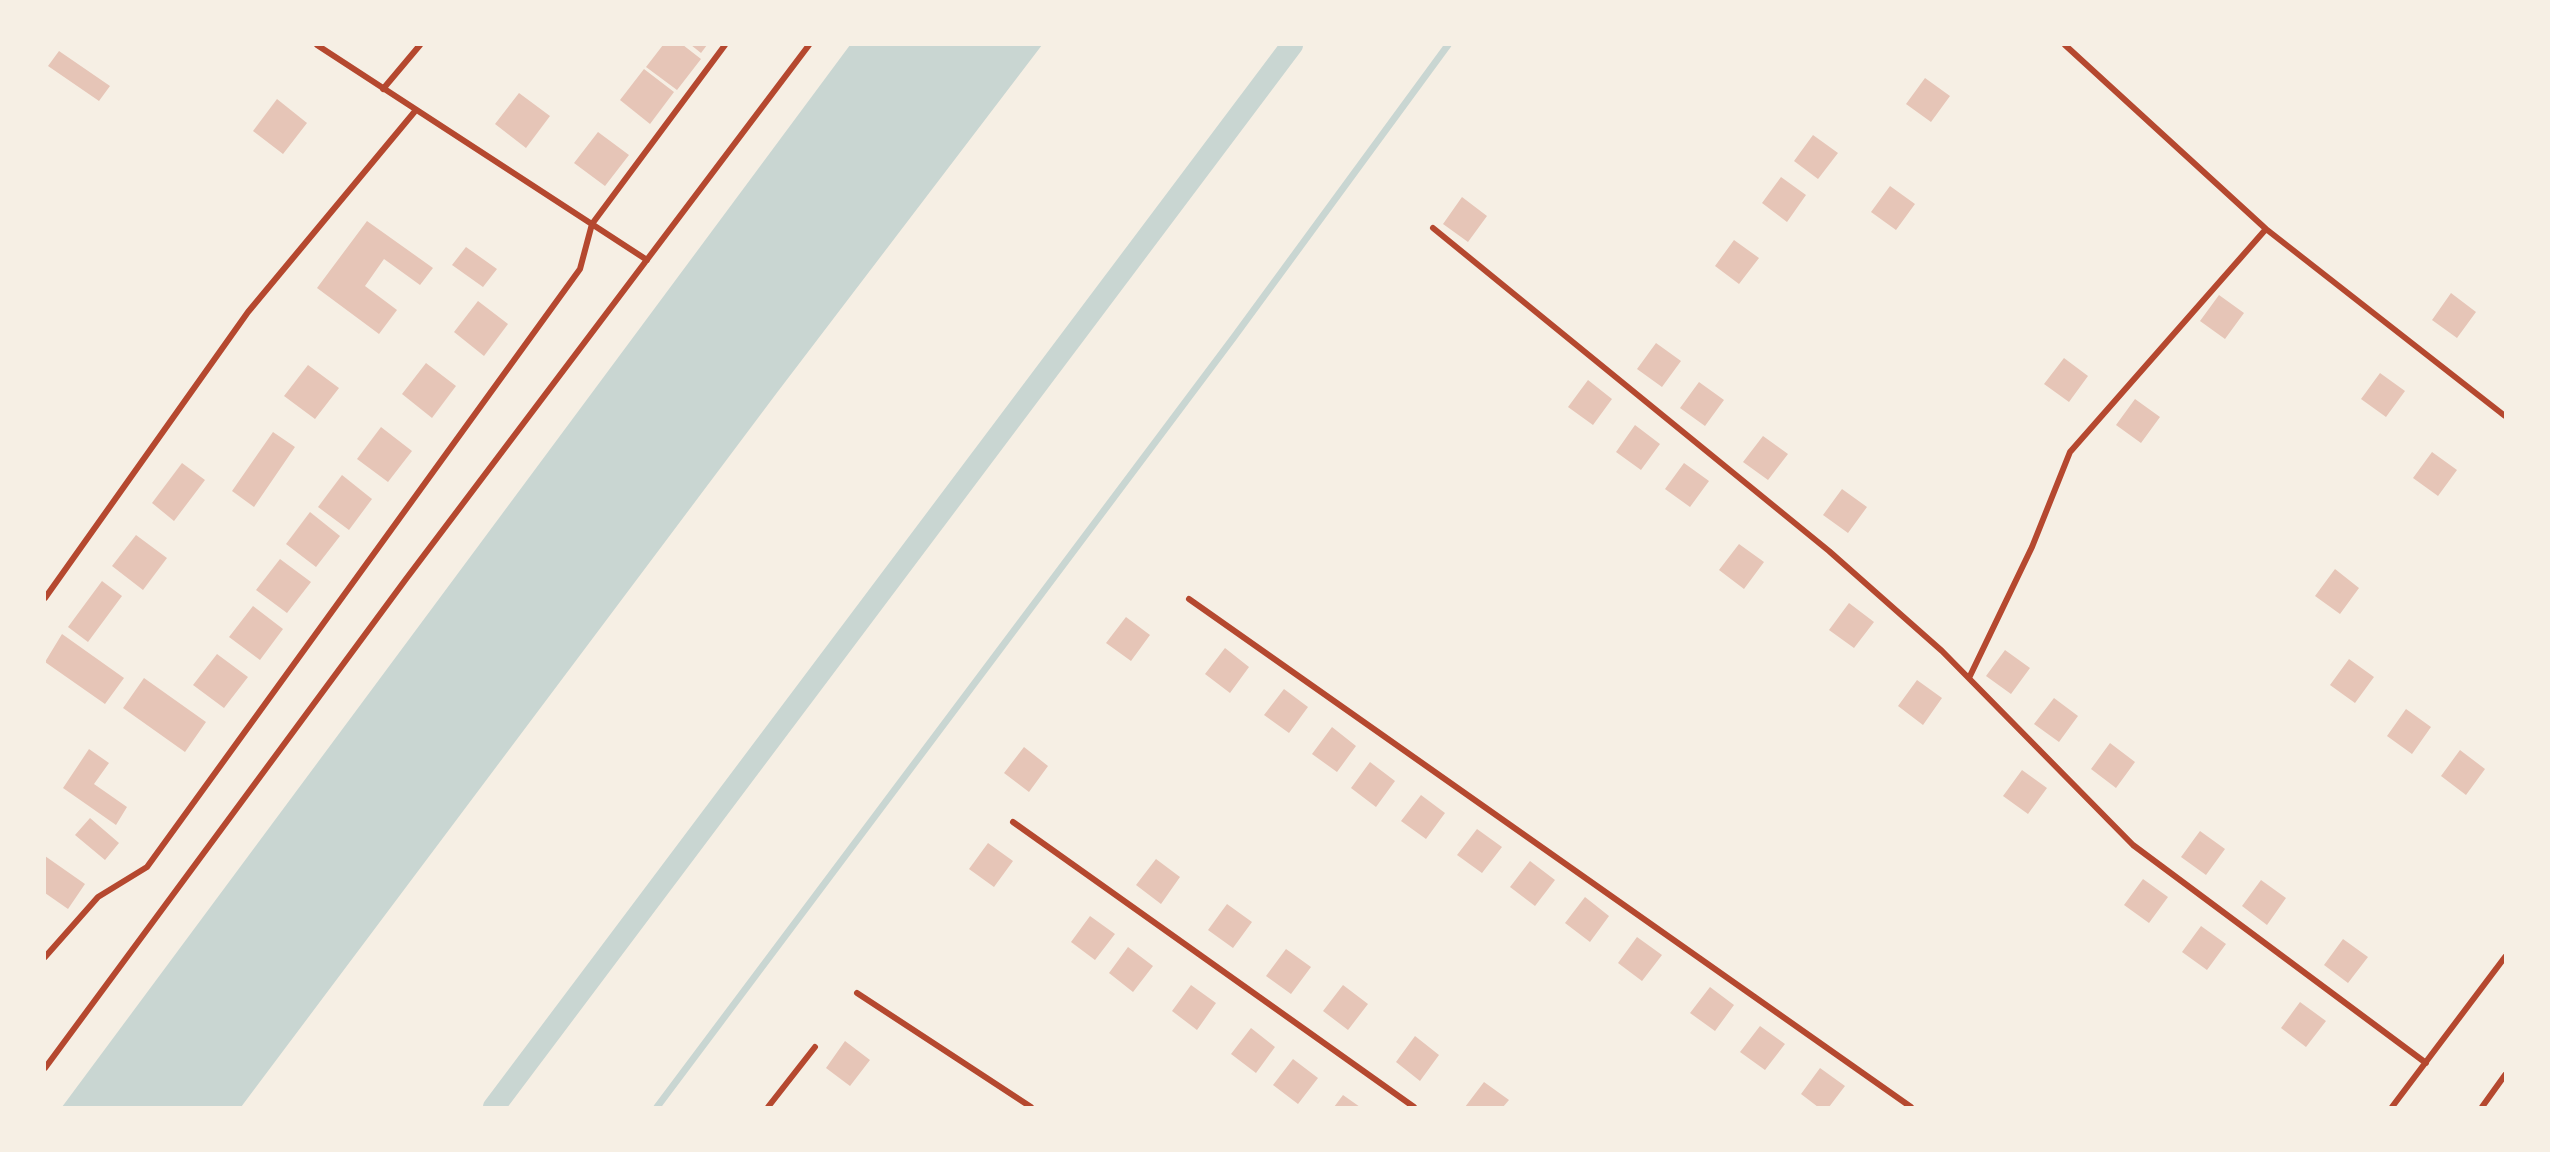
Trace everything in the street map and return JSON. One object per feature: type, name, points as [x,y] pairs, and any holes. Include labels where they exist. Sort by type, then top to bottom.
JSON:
[{"type":"street","points":[[316,45],[647,260]]},
{"type":"street","points":[[383,89],[420,45]]},
{"type":"street","points":[[45,957],[98,897],[147,867],[580,269],[592,224],[725,45]]},
{"type":"street","points":[[45,1068],[406,579],[809,45]]},
{"type":"street","points":[[2065,45],[2266,229],[2505,416]]},
{"type":"street","points":[[45,598],[248,312],[416,110]]},
{"type":"street","points":[[1433,228],[1829,551],[1969,678],[2133,845],[2426,1063]]},
{"type":"street","points":[[1969,678],[2032,547],[2070,452],[2266,229]]},
{"type":"street","points":[[1189,599],[1911,1107]]},
{"type":"street","points":[[1013,822],[1414,1107]]},
{"type":"street","points":[[2392,1107],[2505,957]]},
{"type":"street","points":[[857,993],[1031,1107]]},
{"type":"street","points":[[768,1107],[815,1047]]},
{"type":"street","points":[[2482,1107],[2505,1075]]},
{"type":"shaded area","points":[[850,45],[1042,45],[779,390],[241,1107],[62,1107]]},
{"type":"building","points":[[663,45],[683,45],[701,59],[677,90],[646,67]]},
{"type":"building","points":[[691,45],[707,45],[701,53]]},
{"type":"building","points":[[59,51],[110,86],[99,101],[48,66]]},
{"type":"building","points":[[644,69],[674,92],[650,124],[620,100]]},
{"type":"building","points":[[1925,78],[1950,96],[1931,122],[1906,104]]},
{"type":"building","points":[[519,93],[550,116],[526,148],[495,124]]},
{"type":"building","points":[[277,99],[307,123],[283,154],[253,131]]},
{"type":"building","points":[[598,132],[629,155],[605,186],[574,163]]},
{"type":"building","points":[[1813,135],[1838,153],[1818,179],[1794,161]]},
{"type":"building","points":[[1781,177],[1806,195],[1787,222],[1762,203]]},
{"type":"building","points":[[1890,186],[1915,204],[1896,230],[1871,212]]},
{"type":"building","points":[[1462,197],[1487,216],[1468,242],[1443,224]]},
{"type":"building","points":[[367,221],[433,268],[420,285],[384,259],[365,286],[397,310],[379,334],[317,288]]},
{"type":"building","points":[[1734,240],[1759,258],[1739,284],[1715,266]]},
{"type":"building","points":[[466,247],[497,269],[483,287],[452,265]]},
{"type":"building","points":[[2451,293],[2476,312],[2457,338],[2432,320]]},
{"type":"building","points":[[2219,295],[2244,313],[2225,339],[2200,321]]},
{"type":"building","points":[[478,301],[508,324],[484,356],[454,332]]},
{"type":"building","points":[[1656,343],[1681,361],[1662,387],[1637,369]]},
{"type":"building","points":[[2064,358],[2088,376],[2069,402],[2044,384]]},
{"type":"building","points":[[426,363],[456,386],[432,418],[402,394]]},
{"type":"building","points":[[308,365],[339,388],[315,419],[284,396]]},
{"type":"building","points":[[2380,373],[2405,391],[2386,417],[2361,399]]},
{"type":"building","points":[[1588,380],[1612,399],[1593,425],[1568,407]]},
{"type":"building","points":[[1699,382],[1724,400],[1705,426],[1680,408]]},
{"type":"building","points":[[2135,399],[2160,417],[2141,443],[2116,425]]},
{"type":"building","points":[[1635,425],[1660,444],[1641,470],[1616,452]]},
{"type":"building","points":[[381,427],[412,451],[388,482],[357,459]]},
{"type":"building","points":[[273,432],[295,447],[254,507],[232,491]]},
{"type":"building","points":[[1763,436],[1788,454],[1768,480],[1743,462]]},
{"type":"building","points":[[2432,452],[2457,470],[2438,496],[2413,478]]},
{"type":"building","points":[[182,463],[205,480],[174,521],[152,503]]},
{"type":"building","points":[[1684,463],[1709,481],[1690,507],[1665,489]]},
{"type":"building","points":[[342,475],[372,499],[349,530],[318,507]]},
{"type":"building","points":[[1842,489],[1867,507],[1848,533],[1823,515]]},
{"type":"building","points":[[310,512],[340,536],[316,567],[286,544]]},
{"type":"building","points":[[136,535],[167,558],[143,590],[112,566]]},
{"type":"building","points":[[1739,544],[1764,562],[1744,589],[1719,570]]},
{"type":"building","points":[[280,559],[311,582],[287,613],[256,590]]},
{"type":"building","points":[[2335,569],[2359,588],[2340,614],[2315,596]]},
{"type":"building","points":[[102,581],[122,596],[88,642],[68,627]]},
{"type":"building","points":[[1849,603],[1874,622],[1854,648],[1829,630]]},
{"type":"building","points":[[253,606],[283,629],[260,660],[229,637]]},
{"type":"building","points":[[1126,617],[1150,635],[1131,661],[1106,643]]},
{"type":"building","points":[[62,634],[124,678],[105,704],[45,662]]},
{"type":"building","points":[[1225,648],[1249,667],[1230,693],[1205,674]]},
{"type":"building","points":[[2005,650],[2030,668],[2011,694],[1986,676]]},
{"type":"building","points":[[217,654],[248,677],[224,708],[193,685]]},
{"type":"building","points":[[2349,659],[2374,677],[2355,703],[2330,685]]},
{"type":"building","points":[[144,678],[206,722],[185,752],[123,708]]},
{"type":"building","points":[[1917,680],[1942,698],[1923,725],[1898,706]]},
{"type":"building","points":[[1284,689],[1308,707],[1289,733],[1264,715]]},
{"type":"building","points":[[2054,698],[2078,716],[2059,742],[2034,724]]},
{"type":"building","points":[[2406,709],[2431,727],[2412,754],[2387,736]]},
{"type":"building","points":[[1332,727],[1356,746],[1337,772],[1312,754]]},
{"type":"building","points":[[2110,743],[2135,762],[2116,788],[2091,769]]},
{"type":"building","points":[[1024,747],[1048,766],[1029,792],[1004,773]]},
{"type":"building","points":[[89,749],[109,763],[94,784],[127,807],[116,825],[63,788]]},
{"type":"building","points":[[2460,750],[2485,769],[2466,795],[2441,776]]},
{"type":"building","points":[[1370,762],[1395,781],[1376,807],[1351,788]]},
{"type":"building","points":[[2022,770],[2047,788],[2028,814],[2003,796]]},
{"type":"building","points":[[1421,795],[1445,813],[1426,839],[1401,821]]},
{"type":"building","points":[[90,818],[119,843],[105,860],[75,835]]},
{"type":"building","points":[[1477,829],[1502,847],[1482,873],[1457,855]]},
{"type":"building","points":[[2200,831],[2225,849],[2206,875],[2181,857]]},
{"type":"building","points":[[988,843],[1013,861],[994,887],[969,869]]},
{"type":"building","points":[[45,856],[85,884],[68,909],[45,893]]},
{"type":"building","points":[[1156,859],[1180,877],[1161,904],[1136,885]]},
{"type":"building","points":[[1530,861],[1555,880],[1535,906],[1510,887]]},
{"type":"building","points":[[2143,879],[2168,897],[2149,923],[2124,905]]},
{"type":"building","points":[[2261,880],[2286,898],[2267,925],[2242,906]]},
{"type":"building","points":[[1585,897],[1609,916],[1590,942],[1565,923]]},
{"type":"building","points":[[1227,904],[1252,922],[1233,948],[1208,930]]},
{"type":"building","points":[[1090,916],[1115,934],[1095,960],[1071,942]]},
{"type":"building","points":[[2201,926],[2226,944],[2207,970],[2182,952]]},
{"type":"building","points":[[1637,937],[1662,955],[1642,981],[1618,963]]},
{"type":"building","points":[[2343,939],[2368,957],[2348,983],[2324,965]]},
{"type":"building","points":[[1128,947],[1153,966],[1133,992],[1109,973]]},
{"type":"building","points":[[1286,949],[1311,967],[1291,994],[1266,976]]},
{"type":"building","points":[[1191,985],[1216,1003],[1197,1030],[1172,1011]]},
{"type":"building","points":[[1343,985],[1368,1004],[1348,1030],[1323,1011]]},
{"type":"building","points":[[1710,987],[1734,1005],[1715,1031],[1690,1013]]},
{"type":"building","points":[[2300,1002],[2326,1021],[2306,1047],[2281,1028]]},
{"type":"building","points":[[1760,1026],[1785,1044],[1765,1070],[1740,1052]]},
{"type":"building","points":[[1251,1028],[1275,1047],[1256,1073],[1231,1054]]},
{"type":"building","points":[[1415,1036],[1439,1055],[1420,1081],[1396,1062]]},
{"type":"building","points":[[845,1041],[870,1060],[850,1086],[826,1068]]},
{"type":"building","points":[[1293,1059],[1318,1078],[1298,1104],[1273,1085]]},
{"type":"building","points":[[1820,1068],[1845,1086],[1829,1107],[1818,1107],[1801,1094]]},
{"type":"building","points":[[1484,1082],[1509,1100],[1503,1107],[1465,1107]]},
{"type":"building","points":[[1343,1095],[1360,1107],[1334,1107]]},
{"type":"waterway","points":[[494,1107],[1292,45]]},
{"type":"waterway","points":[[657,1107],[1234,337],[1448,45]]}]
